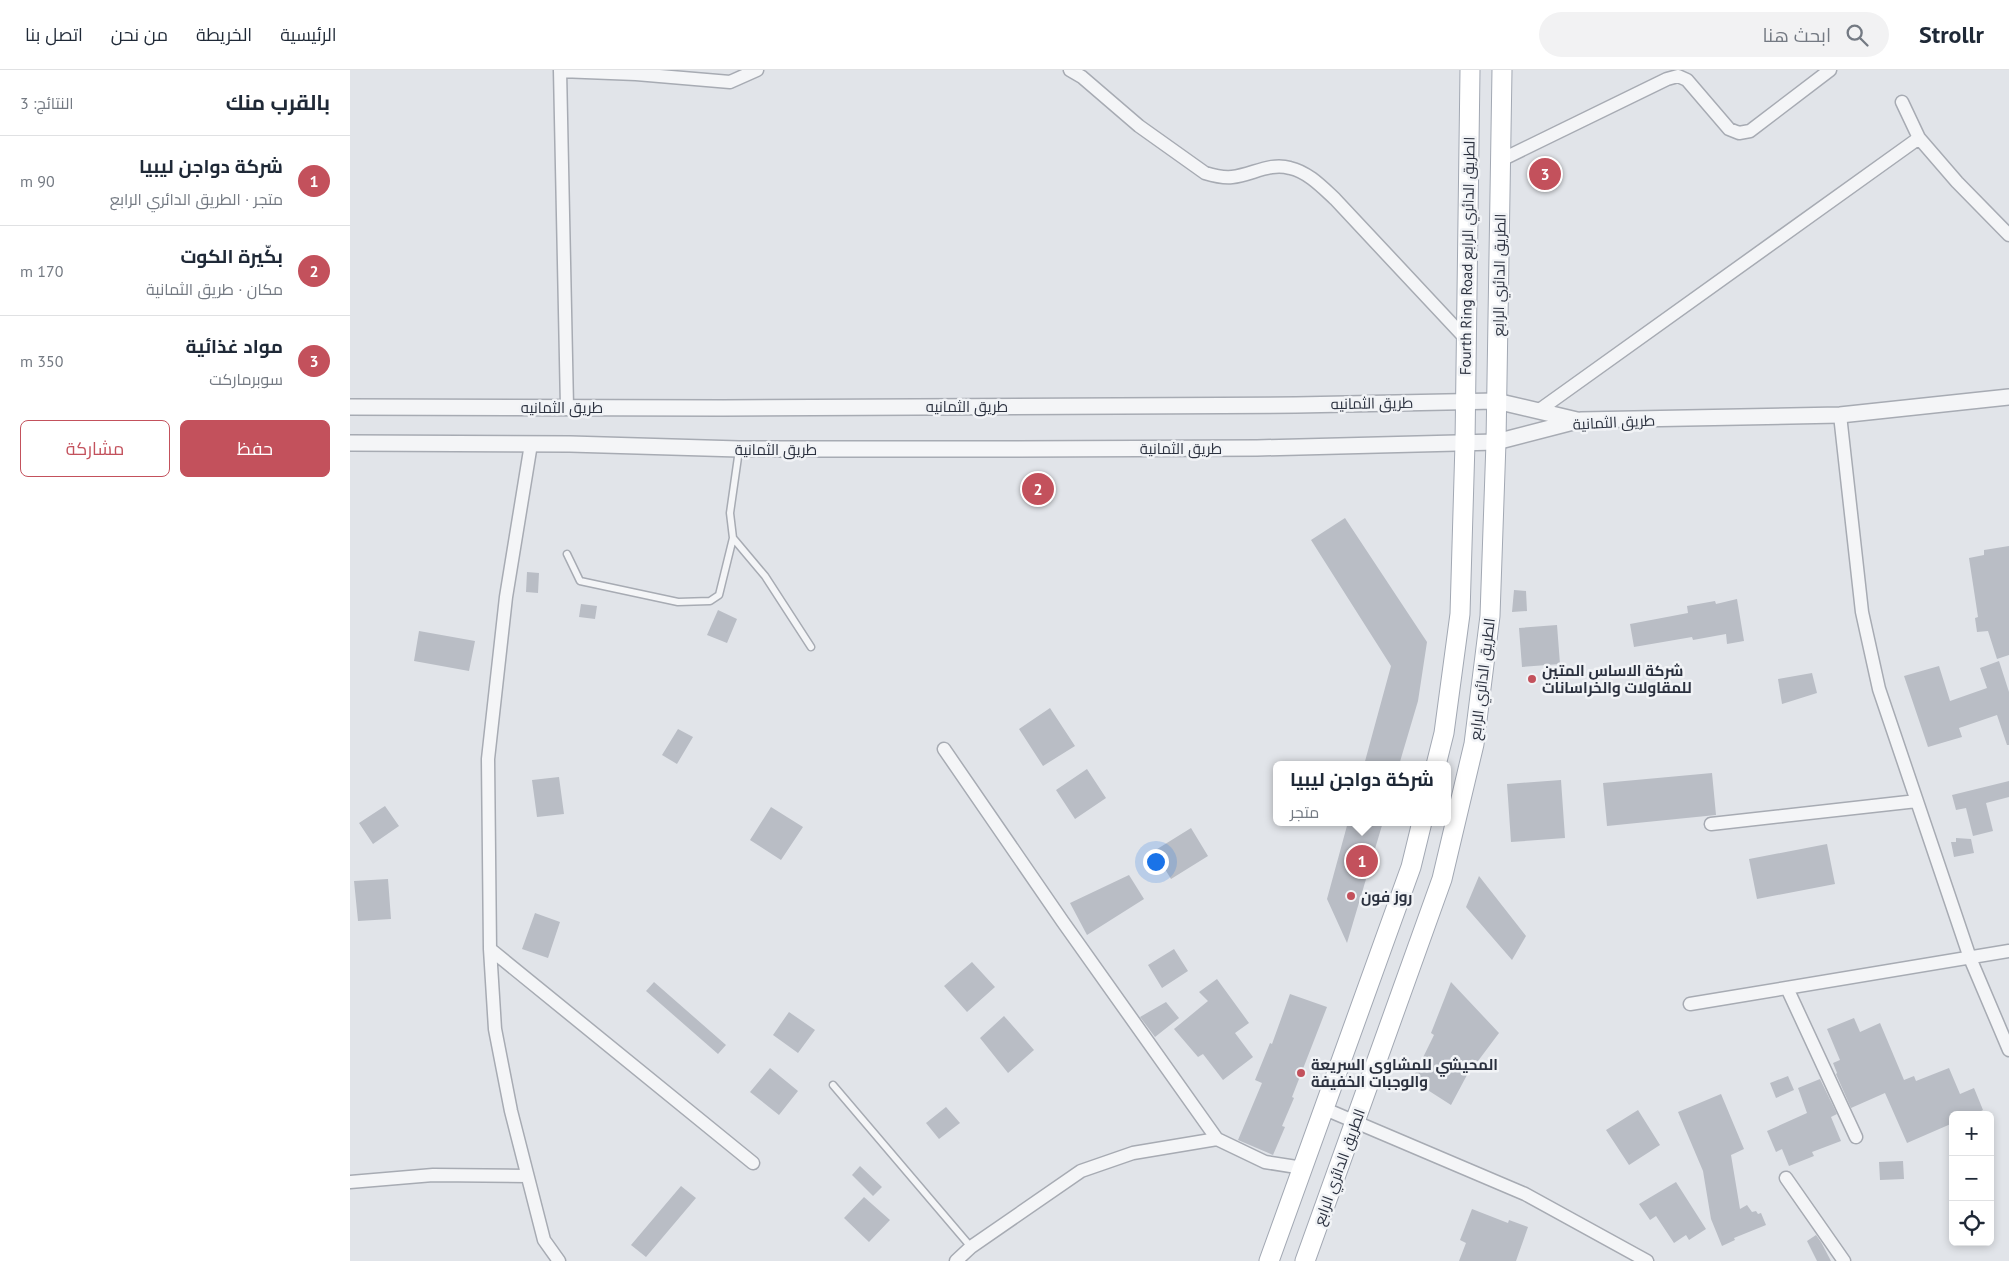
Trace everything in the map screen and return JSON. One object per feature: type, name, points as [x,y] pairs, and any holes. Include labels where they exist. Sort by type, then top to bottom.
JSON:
[{"type":"main road","name":"Fourth Ring Road الطريق الدائري الرابع","points":[[1465,443],[1470,70]]},
{"type":"main road","name":"الطريق الدائري الرابع","points":[[1305,1261],[1442,879],[1474,744],[1490,616],[1496,442],[1502,70]]},
{"type":"main road","name":"الطريق الدائري الرابع","points":[[1437,761],[1444,733],[1460,614],[1465,443]]},
{"type":"main road","points":[[1269,1261],[1411,867],[1421,826]]},
{"type":"street","points":[[567,407],[560,70],[730,82],[757,70]]},
{"type":"street","points":[[1070,70],[1082,77],[1139,126],[1206,173],[1218,177],[1234,177],[1272,167],[1290,168],[1313,179],[1335,199],[1466,339]]},
{"type":"street","points":[[1501,160],[1667,79],[1678,76],[1687,80],[1729,129],[1739,133],[1750,131],[1830,70]]},
{"type":"street","points":[[1902,102],[1919,138],[1957,182],[2009,235]]},
{"type":"street","points":[[1538,411],[1919,138]]},
{"type":"street","name":"طريق الثمانية","points":[[350,443],[531,444],[739,449],[1247,448],[1465,443],[1496,442],[1581,420],[1840,415],[2009,397]]},
{"type":"street","name":"طريق الثمانيه","points":[[350,407],[1286,405],[1496,401],[1581,420]]},
{"type":"street","points":[[1840,415],[1862,612],[1879,689],[1970,958],[2009,1050]]},
{"type":"street","points":[[531,444],[506,597],[488,759],[490,949],[496,1029],[511,1111],[544,1240],[559,1261]]},
{"type":"street","points":[[944,749],[1217,1139],[1265,1162],[1303,1168]]},
{"type":"street","points":[[1711,824],[1917,801]]},
{"type":"street","points":[[490,949],[752,1163]]},
{"type":"street","points":[[1690,1004],[2009,951]]},
{"type":"street","points":[[1787,988],[1856,1137]]},
{"type":"street","points":[[1325,1109],[1525,1194],[1647,1261]]},
{"type":"street","points":[[956,1261],[971,1247],[1081,1171],[1133,1153],[1217,1139]]},
{"type":"street","points":[[350,1182],[433,1175],[527,1176]]},
{"type":"street","points":[[1786,1178],[1844,1261]]},
{"type":"lane","points":[[567,554],[580,581],[678,602],[710,601],[719,595],[733,538],[730,513],[739,449]]},
{"type":"lane","points":[[733,538],[764,576],[810,647]]},
{"type":"lane","points":[[833,1085],[971,1247]]},
{"type":"building","points":[[1345,518],[1427,642],[1418,701],[1400,761],[1365,761],[1391,666],[1311,540]]},
{"type":"building","points":[[2009,546],[2009,655],[1997,659],[1988,631],[1977,632],[1975,618],[1978,617],[1969,558],[1984,555],[1984,550]]},
{"type":"building","points":[[527,572],[539,573],[538,593],[526,592]]},
{"type":"building","points":[[1514,590],[1526,591],[1527,611],[1512,612]]},
{"type":"building","points":[[1737,599],[1744,641],[1727,644],[1726,634],[1693,640],[1692,637],[1634,647],[1630,624],[1688,613],[1687,606],[1715,601],[1716,604]]},
{"type":"building","points":[[581,604],[597,606],[595,619],[579,617]]},
{"type":"building","points":[[718,610],[737,619],[727,643],[707,635]]},
{"type":"building","points":[[1557,625],[1560,664],[1522,667],[1519,628]]},
{"type":"building","points":[[419,631],[475,641],[469,671],[414,661]]},
{"type":"building","points":[[1999,661],[2009,692],[2009,745],[2007,745],[1997,715],[1959,728],[1962,737],[1928,747],[1904,676],[1939,666],[1950,701],[1987,688],[1980,668]]},
{"type":"building","points":[[1812,673],[1817,693],[1782,704],[1778,679]]},
{"type":"building","points":[[1050,708],[1075,746],[1043,766],[1019,729]]},
{"type":"building","points":[[678,729],[693,737],[677,764],[662,755]]},
{"type":"building","points":[[1087,769],[1106,798],[1075,819],[1056,790]]},
{"type":"building","points":[[1712,773],[1716,815],[1607,826],[1603,783]]},
{"type":"building","points":[[559,777],[564,814],[537,817],[532,780]]},
{"type":"building","points":[[1561,780],[1565,838],[1511,842],[1507,784]]},
{"type":"building","points":[[2009,781],[2009,797],[1986,803],[1993,831],[1973,836],[1966,808],[1956,810],[1952,795]]},
{"type":"building","points":[[385,806],[399,826],[373,844],[359,823]]},
{"type":"building","points":[[771,807],[803,827],[781,860],[750,840]]},
{"type":"building","points":[[1347,826],[1382,826],[1347,943],[1327,899]]},
{"type":"building","points":[[1191,828],[1208,856],[1171,879],[1154,851]]},
{"type":"building","points":[[1956,838],[1971,839],[1974,853],[1954,857],[1951,842],[1956,842]]},
{"type":"building","points":[[1827,844],[1835,884],[1757,899],[1749,859]]},
{"type":"building","points":[[1129,875],[1144,899],[1087,935],[1070,903]]},
{"type":"building","points":[[1479,876],[1526,936],[1512,960],[1466,907]]},
{"type":"building","points":[[388,879],[391,919],[358,921],[354,881]]},
{"type":"building","points":[[535,913],[560,922],[548,958],[522,949]]},
{"type":"building","points":[[1174,949],[1188,971],[1162,988],[1148,965]]},
{"type":"building","points":[[972,962],[995,987],[967,1012],[944,986]]},
{"type":"building","points":[[1217,979],[1249,1023],[1235,1033],[1253,1057],[1223,1080],[1203,1054],[1198,1057],[1174,1029],[1208,1001],[1199,992]]},
{"type":"building","points":[[654,982],[726,1045],[718,1054],[646,991]]},
{"type":"building","points":[[1451,982],[1499,1033],[1478,1061],[1475,1060],[1451,1105],[1412,1080],[1434,1035],[1431,1033]]},
{"type":"building","points":[[1290,994],[1327,1007],[1292,1097],[1294,1098],[1282,1126],[1285,1127],[1273,1155],[1238,1140],[1262,1083],[1255,1080],[1270,1043],[1272,1044]]},
{"type":"building","points":[[1166,1002],[1179,1018],[1155,1037],[1140,1017]]},
{"type":"building","points":[[789,1012],[815,1030],[798,1053],[773,1035]]},
{"type":"building","points":[[1004,1016],[1034,1050],[1008,1073],[980,1038]]},
{"type":"building","points":[[1854,1018],[1860,1032],[1880,1023],[1904,1080],[1914,1076],[1916,1081],[1949,1068],[1960,1094],[1974,1088],[1983,1110],[1949,1111],[1949,1125],[1907,1143],[1885,1093],[1851,1108],[1836,1074],[1833,1063],[1840,1060],[1827,1029]]},
{"type":"building","points":[[770,1068],[798,1091],[779,1115],[750,1092]]},
{"type":"building","points":[[1788,1076],[1794,1090],[1776,1098],[1770,1083]]},
{"type":"building","points":[[1820,1079],[1837,1114],[1831,1117],[1841,1141],[1812,1152],[1814,1156],[1789,1166],[1782,1149],[1776,1152],[1767,1131],[1807,1113],[1798,1088]]},
{"type":"building","points":[[1721,1094],[1744,1149],[1731,1155],[1740,1209],[1747,1205],[1752,1212],[1761,1213],[1766,1225],[1734,1238],[1735,1240],[1722,1246],[1711,1219],[1703,1171],[1678,1112]]},
{"type":"building","points":[[946,1107],[960,1123],[939,1139],[926,1123]]},
{"type":"building","points":[[1638,1110],[1660,1145],[1629,1165],[1606,1130]]},
{"type":"building","points":[[1903,1161],[1904,1179],[1880,1180],[1879,1162]]},
{"type":"building","points":[[860,1166],[882,1187],[873,1196],[852,1175]]},
{"type":"building","points":[[1676,1182],[1706,1229],[1689,1240],[1686,1235],[1674,1243],[1656,1216],[1650,1220],[1639,1204]]},
{"type":"building","points":[[681,1186],[696,1198],[646,1257],[631,1245]]},
{"type":"building","points":[[864,1197],[890,1220],[869,1242],[844,1218]]},
{"type":"building","points":[[1472,1209],[1508,1223],[1509,1220],[1528,1227],[1516,1261],[1459,1261],[1466,1243],[1460,1240]]},
{"type":"building","points":[[1816,1235],[1831,1261],[1817,1261],[1807,1241]]},
{"type":"place","name":"مواد غذائية","points":[[1545,174]]},
{"type":"place","name":"بكّيرة الكوت","points":[[1038,489]]},
{"type":"place","name":"شركة الاساس المتين للمقاولات والخراسانات","points":[[1532,679]]},
{"type":"place","name":"شركة دواجن ليبيا","points":[[1362,861]]},
{"type":"place","name":"روز فون","points":[[1351,896]]},
{"type":"place","name":"المحيشي للمشاوي السريعة والوجبات الخفيفة","points":[[1301,1073]]}]
